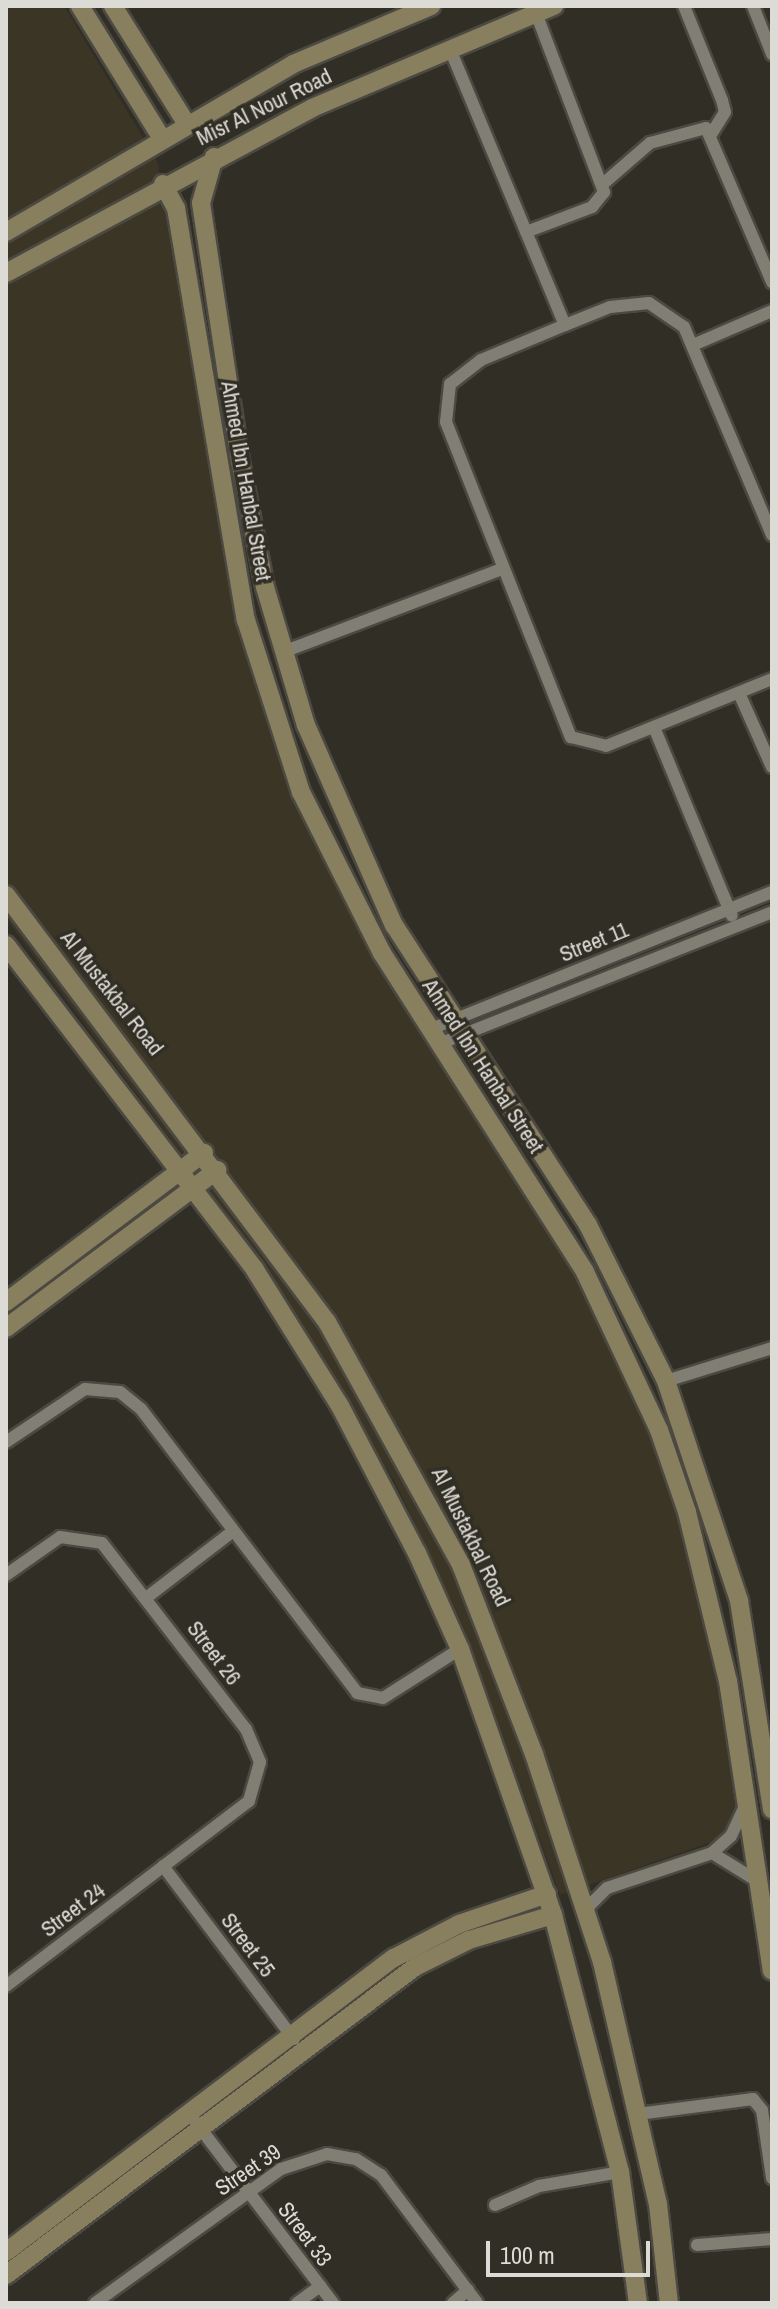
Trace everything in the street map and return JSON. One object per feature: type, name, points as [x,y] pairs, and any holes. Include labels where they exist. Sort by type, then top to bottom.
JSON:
[{"type":"street","points":[[80,6],[161,137]]},
{"type":"street","points":[[113,6],[186,123]]},
{"type":"street","name":"Misr Al Nour Road","points":[[6,232],[161,137],[293,64],[431,6]]},
{"type":"street","points":[[684,6],[725,112],[712,133]]},
{"type":"street","points":[[753,6],[772,54]]},
{"type":"street","points":[[549,8],[604,183]]},
{"type":"street","name":"Misr Al Nour Road","points":[[6,273],[214,157],[450,49],[549,8]]},
{"type":"street","points":[[450,49],[565,325]]},
{"type":"street","points":[[526,232],[592,207],[604,183],[650,143],[698,125],[712,133],[772,282]]},
{"type":"street","name":"Ahmed Ibn Hanbal Street","points":[[214,157],[201,203],[251,524],[283,652],[354,841],[457,1028],[588,1225],[666,1381],[719,1526],[754,1675],[772,1809]]},
{"type":"street","name":"Ahmed Ibn Hanbal Street","points":[[163,184],[174,199],[229,531],[270,707],[338,874],[435,1037],[541,1197],[625,1350],[687,1512],[728,1681],[772,1971]]},
{"type":"street","points":[[759,249],[772,243]]},
{"type":"street","points":[[772,535],[769,517],[693,345],[669,312],[649,303],[610,307],[463,369],[444,402],[502,569],[571,737],[606,746],[772,679]]},
{"type":"street","points":[[693,345],[772,311]]},
{"type":"street","points":[[283,652],[502,569]]},
{"type":"street","points":[[739,693],[772,767]]},
{"type":"street","points":[[654,727],[737,927]]},
{"type":"street","name":"Street 11","points":[[435,1037],[457,1028],[494,1003],[772,892]]},
{"type":"street","name":"Al Mustakbal Road","points":[[6,895],[217,1170],[327,1322],[417,1481],[490,1631],[577,1883],[625,2052],[669,2303]]},
{"type":"street","name":"Street 11","points":[[457,1028],[501,1020],[772,912]]},
{"type":"street","points":[[6,945],[193,1187],[334,1394],[460,1649],[547,1894],[595,2062],[620,2172],[638,2303]]},
{"type":"street","points":[[494,1003],[501,1020]]},
{"type":"street","points":[[6,1302],[204,1153]]},
{"type":"street","points":[[6,1328],[217,1170]]},
{"type":"street","points":[[666,1381],[772,1348]]},
{"type":"street","points":[[6,1442],[85,1389],[120,1392],[141,1409],[365,1698],[383,1698],[460,1649]]},
{"type":"street","points":[[146,1598],[233,1531]]},
{"type":"street","name":"Street 26","points":[[6,1575],[50,1542],[82,1535],[110,1551],[246,1729],[260,1762],[249,1801],[163,1866]]},
{"type":"street","points":[[728,1681],[754,1675]]},
{"type":"street","points":[[503,1765],[534,1754]]},
{"type":"street","points":[[585,1910],[607,1888],[712,1853],[731,1836],[747,1801]]},
{"type":"street","points":[[712,1853],[759,1882]]},
{"type":"street","name":"Street 24","points":[[6,1986],[163,1866]]},
{"type":"street","name":"Street 25","points":[[163,1866],[302,2049]]},
{"type":"street","points":[[577,1883],[607,1888]]},
{"type":"street","points":[[6,2275],[193,2120],[289,2033],[415,1945],[547,1894]]},
{"type":"street","points":[[6,2252],[193,2120],[435,1956],[553,1915]]},
{"type":"street","points":[[595,2062],[625,2052]]},
{"type":"street","points":[[638,2114],[753,2099],[762,2110],[772,2178]]},
{"type":"street","name":"Street 33","points":[[193,2120],[333,2303]]},
{"type":"street","name":"Street 39","points":[[95,2303],[248,2192],[308,2156],[365,2163],[388,2182],[477,2303]]},
{"type":"street","points":[[495,2205],[548,2183],[620,2172]]},
{"type":"street","points":[[697,2245],[772,2239]]},
{"type":"street","points":[[297,2303],[320,2286]]},
{"type":"street","points":[[453,2303],[468,2290]]},
{"type":"shaded area","points":[[6,6],[64,6],[157,161],[232,532],[275,704],[343,872],[495,1124],[663,1429],[754,1827],[560,1895],[463,1626],[395,1482],[243,1236],[6,919]]}]
